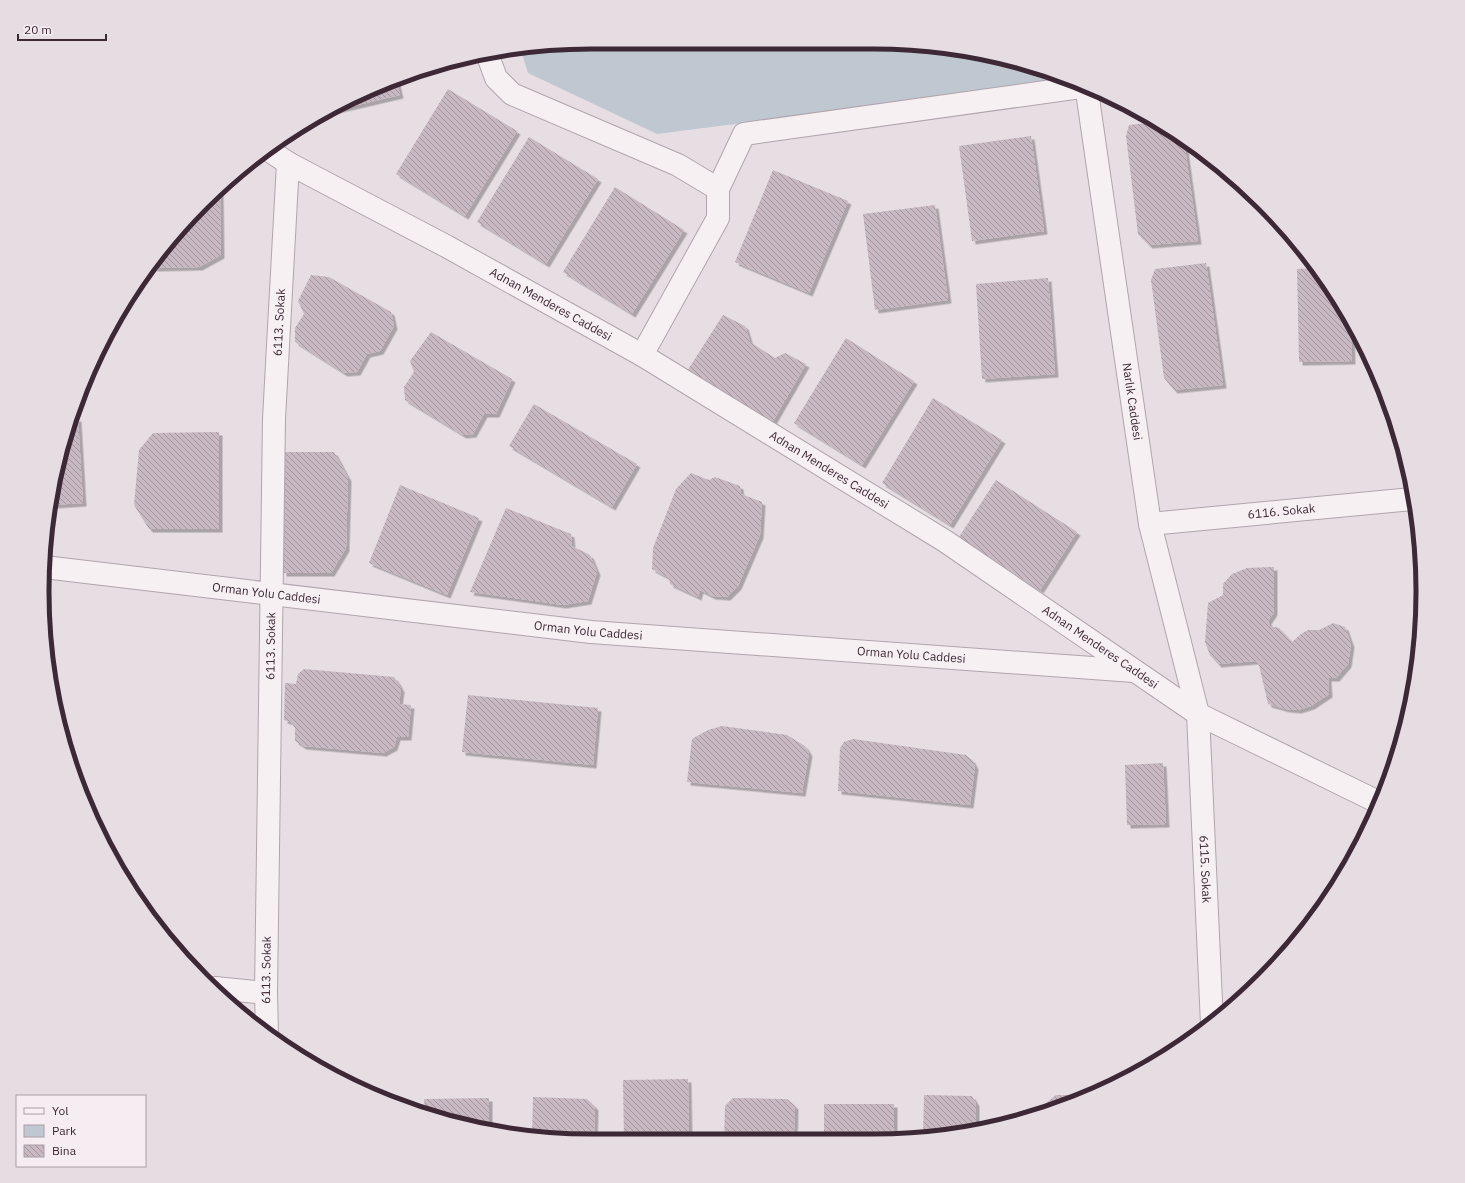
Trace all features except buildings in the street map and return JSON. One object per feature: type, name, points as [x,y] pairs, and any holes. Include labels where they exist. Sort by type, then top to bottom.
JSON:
[{"type":"street","points":[[489,59],[496,78],[512,94],[678,165],[718,189]]},
{"type":"street","points":[[642,355],[718,218],[718,189],[744,134],[1074,88]]},
{"type":"street","name":"Narlık Caddesi","points":[[1087,93],[1150,524],[1198,714]]},
{"type":"street","name":"Adnan Menderes Caddesi","points":[[273,153],[288,163],[446,246],[642,355],[945,541],[1198,714],[1374,800]]},
{"type":"street","name":"6113. Sokak","points":[[267,1026],[266,993],[274,419],[288,163]]},
{"type":"street","name":"6116. Sokak","points":[[1150,524],[1408,499]]},
{"type":"street","name":"Orman Yolu Caddesi","points":[[50,568],[591,632],[1135,672]]},
{"type":"street","name":"6115. Sokak","points":[[1198,714],[1212,1016]]},
{"type":"street","points":[[223,989],[266,993]]},
{"type":"green space","points":[[874,49],[909,50],[979,59],[1014,67],[1048,78],[1052,79],[1052,83],[657,134],[528,73],[522,54],[556,50]]}]
